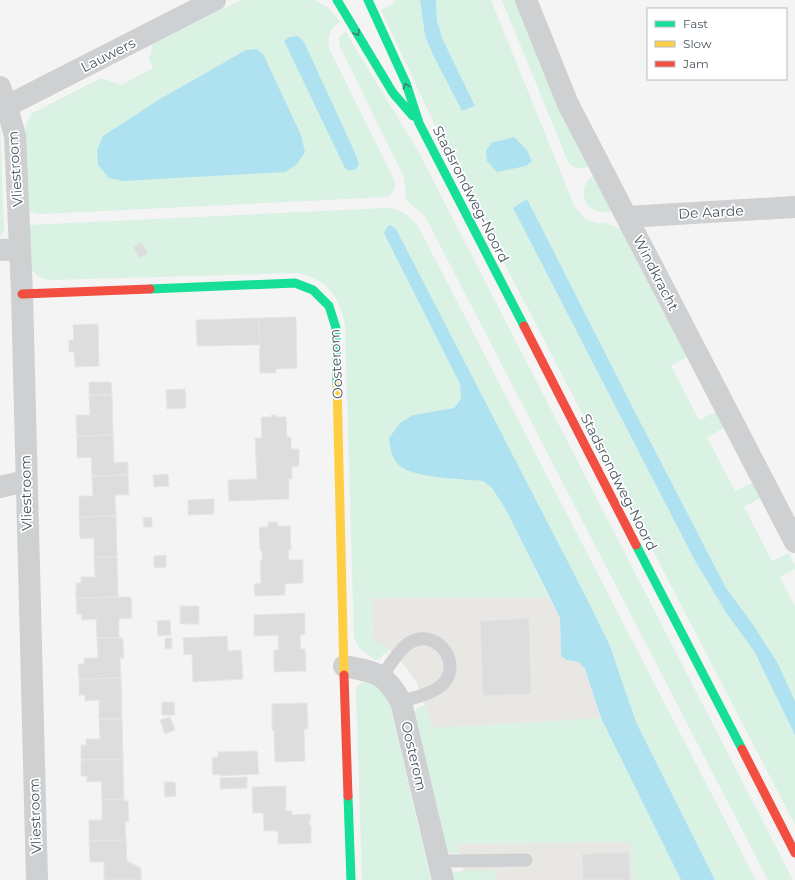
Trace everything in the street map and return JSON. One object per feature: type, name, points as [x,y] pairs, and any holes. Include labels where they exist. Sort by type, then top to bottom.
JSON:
[{"type":"main road","name":"Stadsrondweg-Noord","points":[[337,0],[392,93],[419,123]]},
{"type":"main road","name":"Stadsrondweg-Noord","points":[[368,0],[406,84],[419,123],[795,853]]},
{"type":"main road","name":"Oosterom","points":[[22,294],[295,283],[313,290],[329,306],[336,328],[351,880]]},
{"type":"street","name":"Lauwers","points":[[2,100],[215,0]]},
{"type":"street","name":"Windkracht","points":[[526,0],[568,104],[795,542]]},
{"type":"street","name":"Vliestroom","points":[[2,100],[15,136],[9,250],[22,294],[37,880]]},
{"type":"street","name":"De Aarde","points":[[627,217],[795,207]]},
{"type":"street","points":[[0,486],[26,481]]},
{"type":"street","points":[[344,666],[369,671],[382,676]]},
{"type":"street","name":"Oosterom","points":[[382,676],[393,688],[401,702],[441,870]]},
{"type":"lane","points":[[382,676],[408,643],[426,639],[435,642],[443,648],[448,655],[450,664],[449,674],[445,682],[438,688],[401,702]]},
{"type":"lane","points":[[441,870],[526,860]]},
{"type":"shaded area","points":[[371,598],[549,598],[560,618],[561,656],[567,660],[579,662],[585,669],[601,718],[432,728],[417,683],[405,666],[389,649],[373,641]]},
{"type":"shaded area","points":[[631,842],[633,880],[453,880],[451,872],[463,871],[458,844]]},
{"type":"green space","points":[[241,0],[314,0],[329,8],[340,22],[330,33],[328,40],[329,48],[395,182],[393,191],[387,197],[42,214],[29,211],[25,134],[26,125],[31,114],[101,78],[121,85],[153,68],[148,58],[150,56],[153,44]],"holes":[[[298,36],[356,169],[350,171],[345,167],[284,41],[289,37]],[[257,49],[160,99],[246,50]]]},
{"type":"green space","points":[[396,0],[420,0],[425,36],[433,55],[462,111],[475,106],[443,40],[437,21],[436,0],[491,0],[573,203],[585,218],[597,223],[615,226],[622,231],[687,357],[671,366],[699,420],[716,412],[724,428],[707,437],[735,491],[752,483],[760,498],[744,507],[772,561],[789,553],[795,569],[780,577],[795,606],[795,701],[767,645],[726,588],[527,200],[513,208],[694,559],[727,614],[754,651],[795,735],[795,825],[454,166],[381,10],[391,5]]},
{"type":"green space","points":[[502,0],[514,0],[560,111],[588,167],[577,168],[568,162]]},
{"type":"green space","points":[[345,31],[417,149],[793,880],[768,880],[428,222],[422,213],[408,202],[406,198],[404,177],[340,47],[339,38]]},
{"type":"green space","points":[[0,122],[4,230],[0,238]]},
{"type":"green space","points":[[593,176],[612,212],[596,211],[587,204],[584,189],[586,184]]},
{"type":"green space","points":[[384,208],[403,212],[418,226],[756,880],[715,880],[636,722],[610,646],[472,377],[460,384],[461,399],[454,408],[413,415],[414,473],[483,481],[492,488],[505,508],[549,598],[371,598],[373,640],[389,649],[387,654],[384,653],[381,658],[375,660],[359,648],[354,638],[345,325],[339,305],[330,290],[316,279],[297,273],[51,280],[38,276],[33,272],[30,266],[29,225]]},
{"type":"green space","points":[[367,681],[381,688],[390,705],[431,880],[362,880],[356,691],[360,684]]},
{"type":"green space","points":[[425,705],[433,728],[601,718],[681,880],[633,880],[631,842],[458,844],[459,853],[447,853],[414,713],[417,708]]},
{"type":"green space","points":[[495,870],[495,880],[453,880],[451,872]]},
{"type":"water","points":[[420,0],[436,0],[437,21],[443,40],[475,106],[462,111],[433,55],[425,36]]},
{"type":"water","points":[[298,36],[304,42],[355,153],[359,164],[356,169],[350,171],[345,168],[284,41],[289,37]]},
{"type":"water","points":[[257,49],[263,54],[301,135],[305,152],[297,164],[285,172],[123,181],[109,178],[98,165],[97,150],[103,136],[160,99],[246,50]]},
{"type":"water","points":[[514,137],[527,150],[532,161],[526,166],[497,172],[487,161],[486,151],[491,143]]},
{"type":"water","points":[[527,199],[726,588],[754,626],[777,662],[795,701],[795,735],[754,651],[727,614],[694,559],[513,208]]},
{"type":"water","points":[[390,225],[396,229],[587,599],[610,646],[636,722],[715,880],[681,880],[601,718],[585,669],[579,662],[567,660],[561,656],[560,618],[505,508],[492,488],[483,481],[416,473],[400,466],[393,457],[389,438],[400,423],[413,415],[454,408],[461,399],[460,384],[384,233]]},
{"type":"building","points":[[142,242],[148,254],[139,258],[133,247]]},
{"type":"building","points":[[296,317],[297,368],[276,369],[276,373],[260,373],[259,318]]},
{"type":"building","points":[[259,318],[260,345],[197,346],[196,320]]},
{"type":"building","points":[[98,324],[99,366],[75,367],[74,352],[69,352],[69,340],[74,340],[73,325]]},
{"type":"building","points":[[89,382],[111,382],[112,395],[89,395]]},
{"type":"building","points":[[185,389],[186,408],[167,409],[166,390]]},
{"type":"building","points":[[89,395],[112,395],[113,435],[77,436],[76,415],[90,415]]},
{"type":"building","points":[[271,415],[276,415],[276,417],[286,417],[287,437],[291,437],[291,449],[299,449],[299,466],[292,467],[292,479],[289,479],[289,499],[229,501],[228,480],[257,479],[255,438],[262,438],[261,417],[271,417]]},
{"type":"building","points":[[113,435],[114,463],[128,462],[128,475],[92,476],[91,457],[77,458],[77,436]]},
{"type":"building","points":[[168,474],[169,486],[154,487],[153,475]]},
{"type":"building","points":[[128,475],[129,495],[115,495],[116,516],[79,517],[79,496],[93,496],[92,476]]},
{"type":"building","points":[[214,499],[214,514],[188,515],[188,500]]},
{"type":"building","points":[[116,516],[117,557],[94,557],[94,538],[80,539],[79,517]]},
{"type":"building","points":[[152,517],[152,527],[144,527],[143,518]]},
{"type":"building","points":[[268,522],[277,522],[278,526],[290,526],[291,550],[288,550],[289,560],[303,560],[303,583],[285,584],[285,595],[255,596],[254,584],[261,583],[260,561],[262,561],[262,550],[260,551],[259,527],[268,527]]},
{"type":"building","points":[[166,555],[166,567],[154,568],[154,556]]},
{"type":"building","points":[[94,557],[117,557],[118,597],[76,598],[76,583],[81,583],[81,577],[95,577]]},
{"type":"building","points":[[131,597],[132,618],[119,619],[119,638],[97,638],[96,619],[82,620],[82,614],[77,614],[76,598]]},
{"type":"building","points":[[180,606],[199,606],[199,624],[180,624]]},
{"type":"building","points":[[305,613],[305,634],[300,635],[301,649],[305,649],[306,671],[274,672],[274,650],[279,650],[278,635],[254,636],[254,615]]},
{"type":"building","points":[[529,618],[531,694],[483,696],[480,621]]},
{"type":"building","points":[[170,620],[171,635],[158,636],[157,621]]},
{"type":"building","points":[[227,636],[228,651],[241,650],[243,679],[193,682],[192,654],[184,655],[183,638]]},
{"type":"building","points":[[97,638],[123,638],[124,658],[120,658],[121,678],[79,679],[78,664],[84,664],[84,658],[98,658]]},
{"type":"building","points":[[165,638],[172,638],[172,648],[165,649]]},
{"type":"building","points":[[121,678],[122,719],[99,719],[99,700],[85,701],[85,695],[79,695],[79,679]]},
{"type":"building","points":[[162,702],[174,702],[175,715],[162,715]]},
{"type":"building","points":[[307,703],[308,729],[304,729],[305,761],[275,762],[274,730],[272,730],[272,704]]},
{"type":"building","points":[[170,717],[175,730],[165,734],[160,720]]},
{"type":"building","points":[[99,719],[122,719],[123,759],[81,760],[81,745],[86,745],[86,739],[100,739]]},
{"type":"building","points":[[257,751],[259,774],[213,775],[212,758],[218,757],[218,752]]},
{"type":"building","points":[[123,759],[124,799],[102,800],[101,781],[87,782],[87,776],[81,776],[81,760]]},
{"type":"building","points":[[247,777],[247,788],[220,789],[220,778]]},
{"type":"building","points":[[164,782],[175,782],[176,796],[165,797]]},
{"type":"building","points":[[286,786],[286,811],[292,811],[292,815],[310,814],[311,820],[309,820],[309,825],[311,825],[311,843],[278,844],[278,831],[264,831],[263,813],[253,813],[252,787]]},
{"type":"building","points":[[124,799],[124,801],[128,801],[129,822],[125,822],[126,840],[89,841],[89,820],[102,820],[102,800]]},
{"type":"building","points":[[126,840],[127,861],[141,868],[141,880],[104,880],[104,862],[90,862],[89,841]]},
{"type":"building","points":[[629,852],[630,880],[583,880],[582,854]]},
{"type":"traffic: fast","points":[[337,0],[393,93],[413,116]]},
{"type":"traffic: fast","points":[[368,0],[406,83],[419,123],[524,326]]},
{"type":"traffic: fast","points":[[150,289],[295,283],[313,290],[329,306],[336,328],[337,384]]},
{"type":"traffic: fast","points":[[636,545],[742,749]]},
{"type":"traffic: fast","points":[[348,796],[351,880]]},
{"type":"traffic: slow","points":[[337,384],[344,675]]},
{"type":"traffic: jam","points":[[22,294],[150,289]]},
{"type":"traffic: jam","points":[[524,326],[636,545]]},
{"type":"traffic: jam","points":[[344,675],[348,796]]},
{"type":"traffic: jam","points":[[742,749],[795,853]]}]
